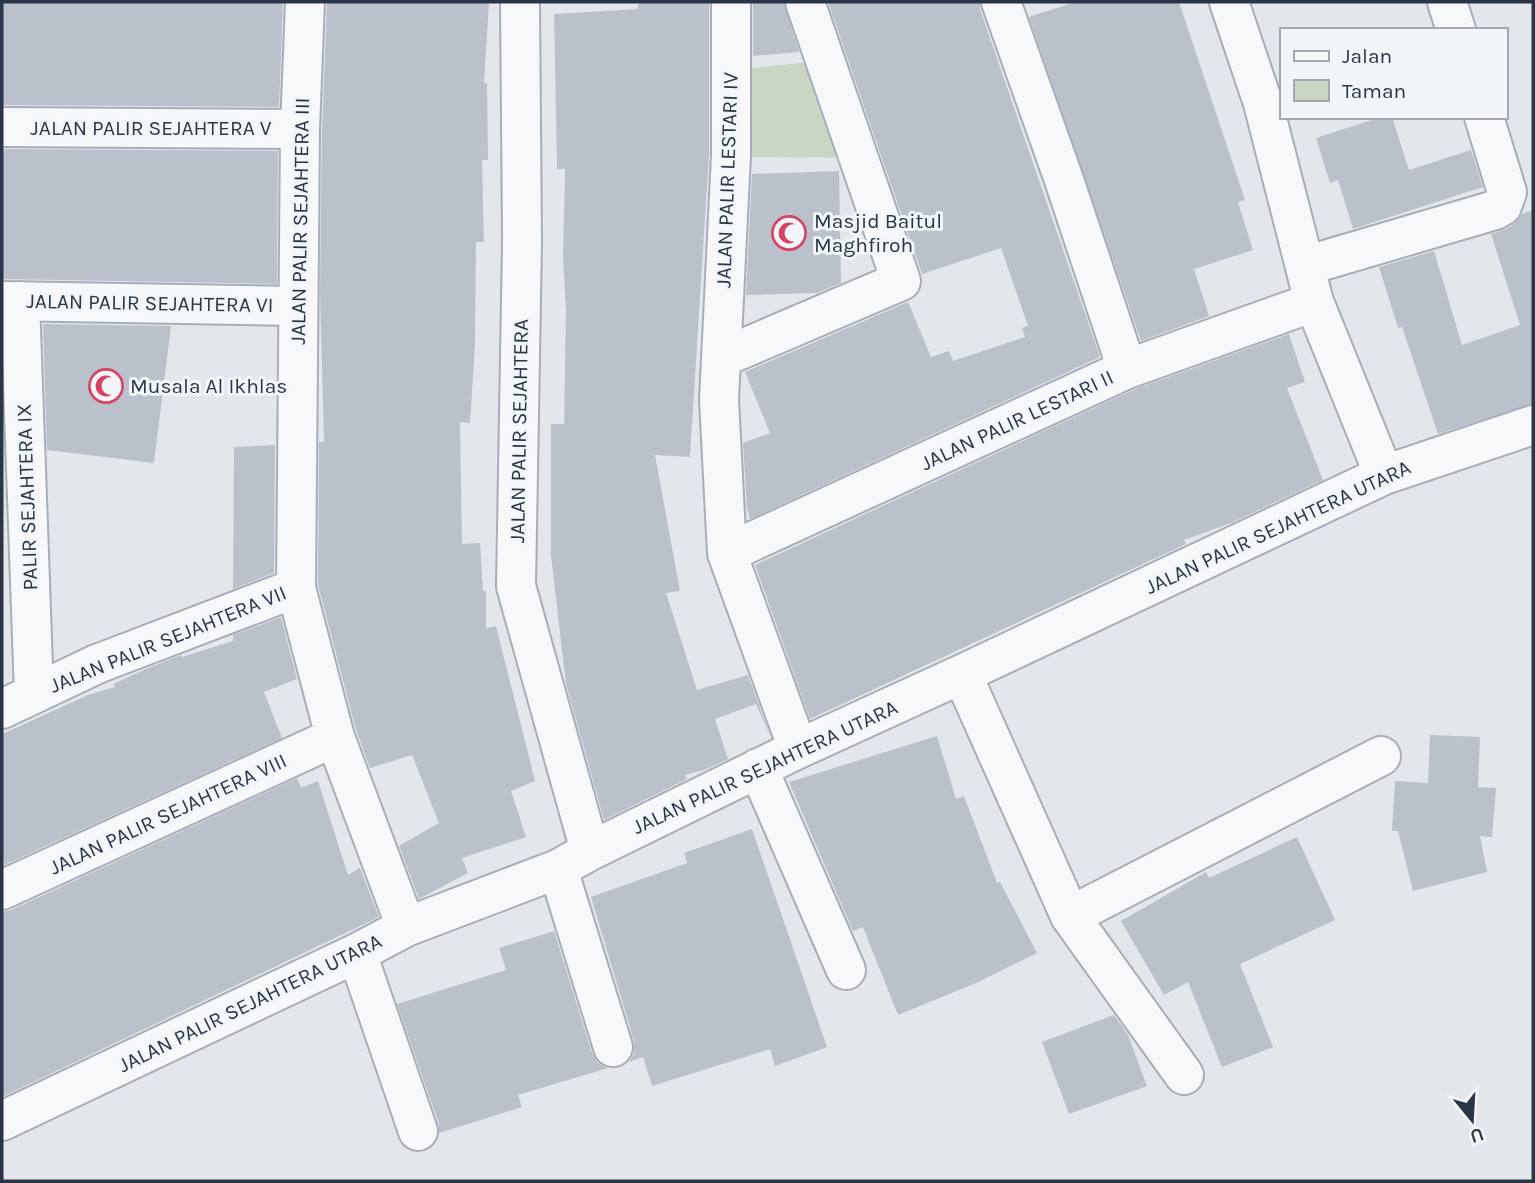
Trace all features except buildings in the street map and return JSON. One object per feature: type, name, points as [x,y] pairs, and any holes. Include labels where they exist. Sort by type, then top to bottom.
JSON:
[{"type":"street","name":"JALAN PALIR SEJAHTERA III","points":[[305,2],[300,128],[296,588],[335,737],[406,927]]},
{"type":"street","name":"JALAN PALIR SEJAHTERA","points":[[520,2],[522,242],[516,586],[613,1047]]},
{"type":"street","name":"JALAN PALIR LESTARI IV","points":[[731,2],[731,155],[719,400],[727,553],[798,749]]},
{"type":"street","points":[[721,358],[901,281],[805,2]]},
{"type":"street","points":[[1001,2],[1127,369]]},
{"type":"street","points":[[1229,2],[1263,103],[1310,284],[1384,475]]},
{"type":"street","points":[[1447,2],[1455,28]]},
{"type":"street","name":"JALAN PALIR LESTARI II","points":[[727,553],[1310,284],[1502,206],[1507,192],[1485,119]]},
{"type":"street","name":"JALAN PALIR SEJAHTERA V","points":[[2,127],[300,128]]},
{"type":"street","name":"JALAN PALIR SEJAHTERA VI","points":[[11,301],[298,306]]},
{"type":"street","name":"PALIR SEJAHTERA IX","points":[[11,301],[18,701]]},
{"type":"street","name":"JALAN PALIR SEJAHTERA UTARA","points":[[2,1121],[357,953],[406,927],[574,860],[758,768],[1384,475],[1533,425]]},
{"type":"street","name":"JALAN PALIR SEJAHTERA VII","points":[[18,701],[97,663],[296,588]]},
{"type":"street","points":[[962,674],[1070,916],[1184,1075]]},
{"type":"street","name":"JALAN PALIR SEJAHTERA VIII","points":[[2,890],[335,737]]},
{"type":"street","points":[[1070,916],[1381,757]]},
{"type":"street","points":[[758,768],[846,970]]},
{"type":"street","points":[[357,953],[418,1131]]},
{"type":"green space","points":[[819,61],[850,158],[736,157],[737,70]]},
{"type":"place","name":"Masjid Baitul Maghfiroh","points":[[789,233]]},
{"type":"place","name":"Musala Al Ikhlas","points":[[106,386]]}]
